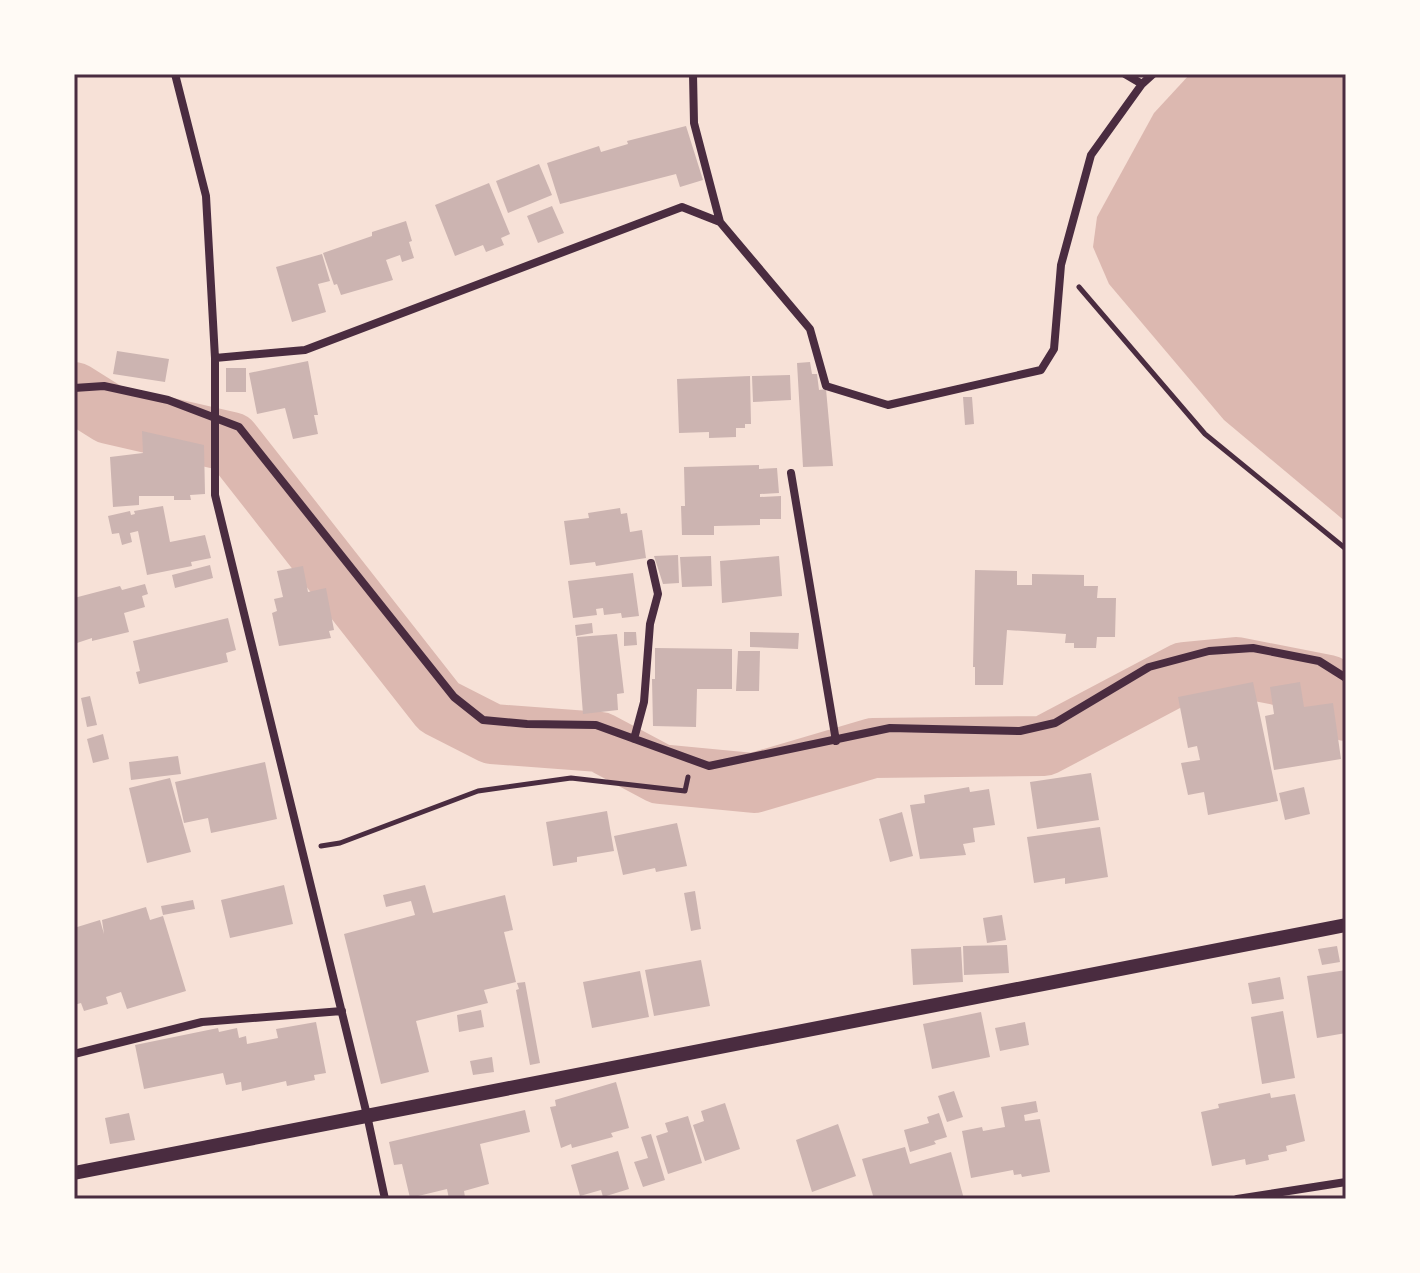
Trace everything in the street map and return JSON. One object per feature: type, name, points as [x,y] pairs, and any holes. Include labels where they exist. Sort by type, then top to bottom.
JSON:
[{"type":"street","points":[[175,74],[206,196],[215,358],[215,495],[385,1199]]},
{"type":"street","points":[[693,74],[694,123],[720,222],[810,329],[826,386],[888,405],[1041,370],[1054,349],[1061,265],[1091,155],[1142,84],[1153,74]]},
{"type":"street","points":[[1125,74],[1142,84]]},
{"type":"street","points":[[215,358],[305,350],[682,207],[720,222]]},
{"type":"street","points":[[74,388],[104,386],[168,400],[239,427],[454,697],[483,720],[596,725],[709,766],[890,728],[1020,731],[1055,723],[1149,667],[1209,651],[1253,648],[1319,661],[1346,678]]},
{"type":"street","points":[[791,473],[836,741]]},
{"type":"street","points":[[634,739],[644,702],[650,624],[658,594],[651,563]]},
{"type":"street","points":[[74,1173],[1346,925]]},
{"type":"street","points":[[74,1054],[202,1022],[342,1011]]},
{"type":"street","points":[[1237,1199],[1346,1182]]},
{"type":"path","points":[[1061,265],[1205,434],[1346,549]]},
{"type":"path","points":[[301,848],[340,843],[478,791],[571,778],[685,791]]},
{"type":"shaded area","points":[[1190,74],[1346,74],[1346,522],[1224,420],[1109,284],[1093,247],[1097,217],[1154,113]]},
{"type":"building","points":[[686,126],[703,180],[680,187],[676,174],[560,204],[547,163],[599,146],[601,152],[628,144],[627,141]]},
{"type":"building","points":[[539,164],[552,195],[508,213],[496,181]]},
{"type":"building","points":[[489,183],[510,234],[501,238],[504,245],[486,252],[483,245],[455,256],[435,205]]},
{"type":"building","points":[[552,206],[564,233],[538,243],[527,216]]},
{"type":"building","points":[[406,221],[414,258],[402,262],[400,255],[386,260],[393,280],[341,295],[337,284],[334,285],[323,253]]},
{"type":"building","points":[[322,254],[330,281],[318,284],[326,312],[292,322],[276,267]]},
{"type":"building","points":[[117,351],[169,359],[165,382],[113,374]]},
{"type":"building","points":[[308,361],[318,415],[314,415],[318,434],[293,439],[285,408],[257,414],[249,373]]},
{"type":"building","points":[[810,362],[812,374],[817,374],[819,390],[826,389],[833,466],[803,467],[797,363]]},
{"type":"building","points":[[226,368],[246,368],[246,392],[226,392]]},
{"type":"building","points":[[790,375],[791,400],[753,402],[752,376]]},
{"type":"building","points":[[750,376],[751,424],[736,428],[736,437],[709,438],[709,432],[679,433],[677,379]]},
{"type":"building","points":[[963,397],[972,397],[974,424],[965,425]]},
{"type":"building","points":[[142,431],[204,445],[205,494],[190,495],[191,500],[174,500],[174,496],[139,496],[139,505],[113,507],[110,457],[143,453]]},
{"type":"building","points":[[759,465],[759,469],[777,468],[779,493],[760,494],[760,497],[781,496],[781,519],[760,519],[760,525],[714,526],[714,535],[682,535],[684,467]]},
{"type":"building","points":[[163,506],[170,542],[205,535],[211,558],[191,562],[192,566],[147,575],[138,531],[130,533],[132,542],[122,545],[119,533],[112,534],[108,516],[130,511],[131,515],[135,514],[134,511]]},
{"type":"building","points":[[620,508],[621,514],[627,513],[630,532],[642,530],[646,558],[596,566],[595,562],[570,565],[564,521],[589,518],[588,513]]},
{"type":"building","points":[[678,555],[679,583],[663,584],[654,556]]},
{"type":"building","points":[[711,556],[712,586],[682,587],[680,557]]},
{"type":"building","points":[[779,556],[782,596],[722,603],[720,561]]},
{"type":"building","points":[[210,565],[213,578],[175,588],[172,575]]},
{"type":"building","points":[[303,566],[308,592],[326,588],[334,630],[329,631],[331,638],[279,646],[272,613],[277,611],[274,599],[283,597],[277,571]]},
{"type":"building","points":[[975,570],[1017,571],[1017,585],[1032,585],[1032,574],[1084,575],[1084,586],[1098,586],[1097,598],[1116,598],[1115,637],[1097,637],[1096,648],[1074,648],[1074,643],[1065,643],[1066,634],[1007,630],[1003,685],[975,685]]},
{"type":"building","points":[[633,573],[639,616],[622,618],[621,613],[604,615],[603,608],[596,609],[597,615],[573,618],[568,581]]},
{"type":"building","points":[[145,584],[148,594],[142,596],[145,607],[124,613],[129,632],[74,644],[74,598],[120,586],[122,590]]},
{"type":"building","points":[[228,618],[236,650],[226,653],[228,662],[139,684],[136,672],[140,671],[133,641]]},
{"type":"building","points":[[592,623],[593,633],[576,636],[575,625]]},
{"type":"building","points":[[624,632],[636,632],[637,645],[624,646]]},
{"type":"building","points":[[750,632],[799,633],[798,649],[750,647]]},
{"type":"building","points":[[617,634],[624,693],[617,694],[618,710],[583,714],[577,637]]},
{"type":"building","points":[[655,648],[732,649],[732,689],[697,689],[696,727],[653,726]]},
{"type":"building","points":[[738,651],[760,651],[759,691],[736,691]]},
{"type":"building","points":[[1253,682],[1278,801],[1208,815],[1204,792],[1188,795],[1181,763],[1200,760],[1197,746],[1188,748],[1178,697]]},
{"type":"building","points":[[1300,682],[1304,707],[1333,703],[1341,759],[1274,770],[1265,716],[1274,714],[1270,687]]},
{"type":"building","points":[[90,696],[97,725],[87,727],[81,698]]},
{"type":"building","points":[[103,734],[109,759],[93,763],[87,739]]},
{"type":"building","points":[[178,756],[181,774],[131,780],[129,762]]},
{"type":"building","points":[[265,762],[277,819],[211,833],[208,818],[184,823],[175,782]]},
{"type":"building","points":[[1091,773],[1099,820],[1037,829],[1030,782]]},
{"type":"building","points":[[170,778],[191,852],[147,863],[129,788]]},
{"type":"building","points":[[969,787],[970,792],[989,789],[995,825],[973,828],[975,842],[963,844],[966,855],[920,859],[910,805],[925,803],[924,795]]},
{"type":"building","points":[[1304,787],[1310,814],[1285,820],[1279,793]]},
{"type":"building","points":[[607,811],[614,851],[577,857],[577,862],[553,866],[546,822]]},
{"type":"building","points":[[902,812],[913,856],[890,862],[879,819]]},
{"type":"building","points":[[677,823],[687,866],[656,872],[655,868],[623,875],[614,836]]},
{"type":"building","points":[[1100,827],[1108,877],[1065,884],[1065,878],[1034,883],[1027,837]]},
{"type":"building","points":[[284,885],[293,924],[230,938],[221,900]]},
{"type":"building","points":[[425,885],[433,913],[505,895],[513,930],[504,932],[516,982],[484,990],[488,1003],[416,1021],[429,1072],[381,1084],[344,934],[415,915],[411,901],[386,907],[383,895]]},
{"type":"building","points":[[695,891],[701,929],[691,931],[684,893]]},
{"type":"building","points":[[193,900],[195,909],[163,915],[161,906]]},
{"type":"building","points":[[146,907],[150,920],[163,916],[186,991],[127,1009],[121,992],[106,997],[108,1004],[84,1011],[81,1003],[74,1005],[74,928],[100,920],[104,934],[102,920]]},
{"type":"building","points":[[1002,915],[1006,940],[987,943],[983,918]]},
{"type":"building","points":[[1007,945],[1009,973],[964,975],[963,946]]},
{"type":"building","points":[[1337,946],[1340,962],[1322,965],[1318,949]]},
{"type":"building","points":[[961,947],[963,982],[913,985],[911,949]]},
{"type":"building","points":[[701,960],[710,1006],[654,1016],[645,970]]},
{"type":"building","points":[[1346,970],[1346,1033],[1317,1038],[1307,976]]},
{"type":"building","points":[[640,971],[649,1017],[592,1028],[583,982]]},
{"type":"building","points":[[1280,977],[1284,999],[1252,1004],[1248,983]]},
{"type":"building","points":[[525,982],[540,1063],[530,1065],[516,990],[519,989],[517,983]]},
{"type":"building","points":[[481,1010],[484,1027],[459,1032],[457,1015]]},
{"type":"building","points":[[1283,1011],[1295,1078],[1262,1084],[1251,1017]]},
{"type":"building","points":[[981,1012],[990,1057],[932,1069],[923,1024]]},
{"type":"building","points":[[316,1022],[326,1073],[314,1075],[315,1080],[287,1086],[286,1081],[242,1091],[241,1082],[226,1085],[223,1073],[144,1089],[135,1045],[218,1028],[219,1032],[237,1028],[239,1038],[246,1036],[247,1044],[278,1038],[276,1029]]},
{"type":"building","points":[[1025,1022],[1029,1045],[1000,1051],[995,1028]]},
{"type":"building","points":[[492,1057],[494,1072],[473,1075],[470,1061]]},
{"type":"building","points":[[616,1082],[629,1128],[611,1133],[613,1137],[561,1148],[550,1107],[556,1106],[555,1100]]},
{"type":"building","points":[[954,1091],[963,1117],[947,1122],[938,1096]]},
{"type":"building","points":[[1270,1093],[1271,1098],[1295,1094],[1305,1141],[1286,1146],[1287,1151],[1268,1155],[1269,1160],[1246,1165],[1245,1159],[1212,1166],[1201,1112],[1219,1108],[1218,1104]]},
{"type":"building","points":[[1036,1101],[1038,1112],[1024,1115],[1025,1121],[1040,1119],[1050,1172],[1022,1177],[1021,1174],[1014,1175],[1013,1170],[971,1178],[962,1131],[1005,1127],[1001,1107]]},
{"type":"building","points":[[725,1103],[740,1149],[705,1161],[693,1125],[704,1121],[701,1111]]},
{"type":"building","points":[[525,1110],[530,1132],[480,1144],[489,1184],[464,1191],[465,1197],[456,1199],[449,1199],[447,1189],[410,1198],[402,1164],[394,1165],[389,1142]]},
{"type":"building","points":[[129,1113],[135,1140],[110,1144],[105,1118]]},
{"type":"building","points":[[939,1113],[947,1137],[910,1152],[904,1130],[929,1123],[927,1117]]},
{"type":"building","points":[[688,1116],[702,1163],[668,1174],[656,1136],[668,1132],[665,1123]]},
{"type":"building","points":[[838,1124],[856,1176],[812,1192],[796,1140]]},
{"type":"building","points":[[651,1134],[665,1180],[643,1187],[634,1162],[648,1158],[641,1137]]},
{"type":"building","points":[[905,1147],[910,1164],[951,1152],[964,1199],[874,1199],[862,1159]]},
{"type":"building","points":[[618,1151],[629,1189],[603,1197],[601,1190],[580,1196],[571,1165]]},
{"type":"waterway","points":[[74,392],[109,414],[231,442],[439,707],[492,734],[600,742],[660,774],[754,783],[873,748],[1044,746],[1184,672],[1236,667],[1328,685],[1346,711]]}]
